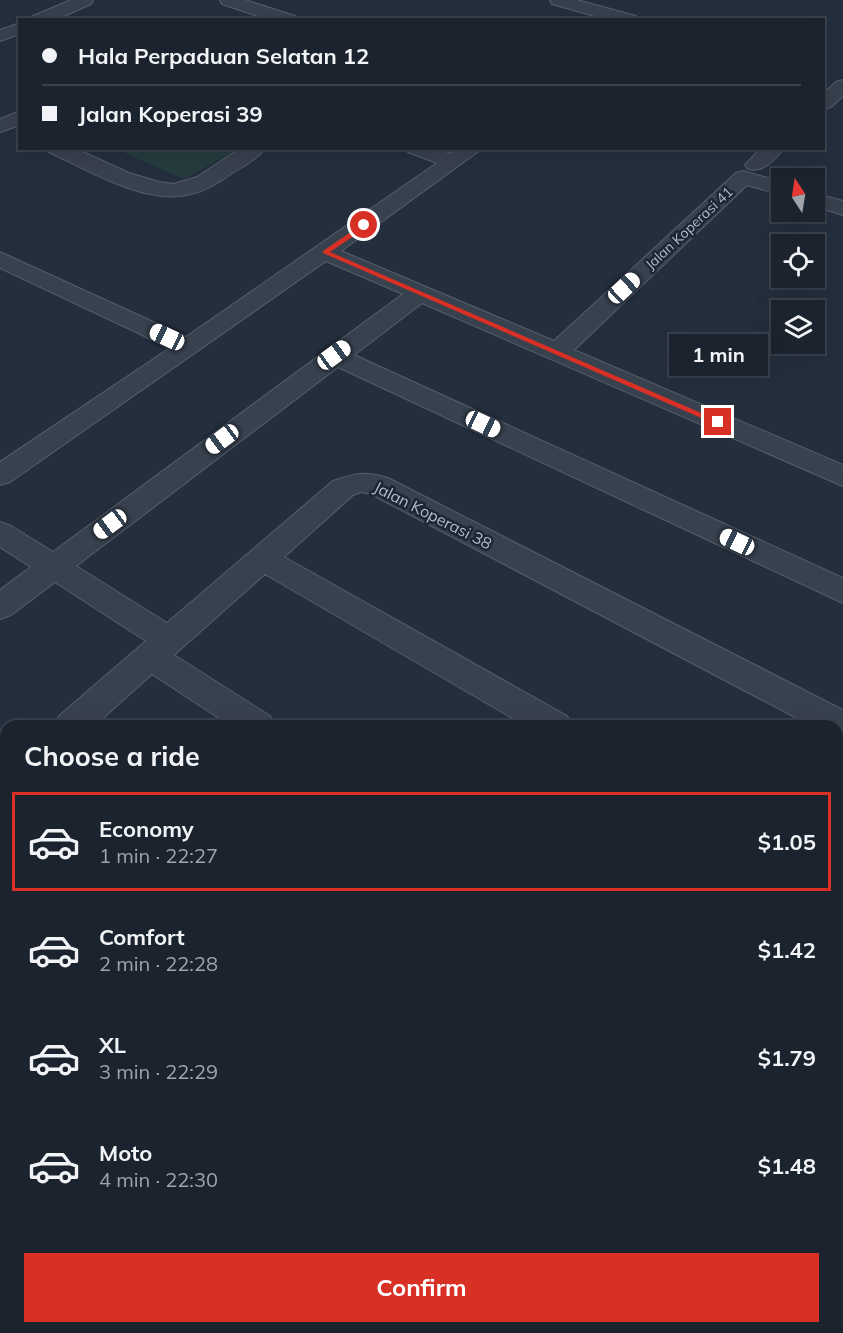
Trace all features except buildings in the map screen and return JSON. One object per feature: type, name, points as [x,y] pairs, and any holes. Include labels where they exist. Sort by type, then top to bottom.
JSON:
[{"type":"street","points":[[44,18],[85,0]]},
{"type":"street","points":[[228,0],[283,18]]},
{"type":"street","points":[[558,0],[623,18]]},
{"type":"street","points":[[228,18],[249,7]]},
{"type":"street","points":[[0,36],[18,28]]},
{"type":"street","points":[[825,74],[843,80]]},
{"type":"street","points":[[825,102],[843,86]]},
{"type":"street","points":[[61,150],[163,191],[186,189],[196,185],[252,150]]},
{"type":"street","points":[[429,150],[463,155]]},
{"type":"street","name":"Jalan Koperasi 41","points":[[557,352],[772,150]]},
{"type":"street","points":[[2,471],[188,347],[463,155]]},
{"type":"street","points":[[749,171],[771,183]]},
{"type":"street","points":[[825,202],[843,208]]},
{"type":"street","points":[[325,252],[841,472]]},
{"type":"street","points":[[0,259],[188,347]]},
{"type":"street","points":[[0,607],[334,355],[420,293]]},
{"type":"street","points":[[334,355],[843,591]]},
{"type":"street","name":"Jalan Koperasi 38","points":[[77,720],[343,488],[350,484],[370,482],[831,720]]},
{"type":"street","points":[[0,533],[53,566],[250,720]]},
{"type":"street","points":[[262,558],[545,720]]},
{"type":"green space","points":[[118,150],[236,150],[184,179]]},
{"type":"route","points":[[364,225],[325,252],[718,422]]}]
